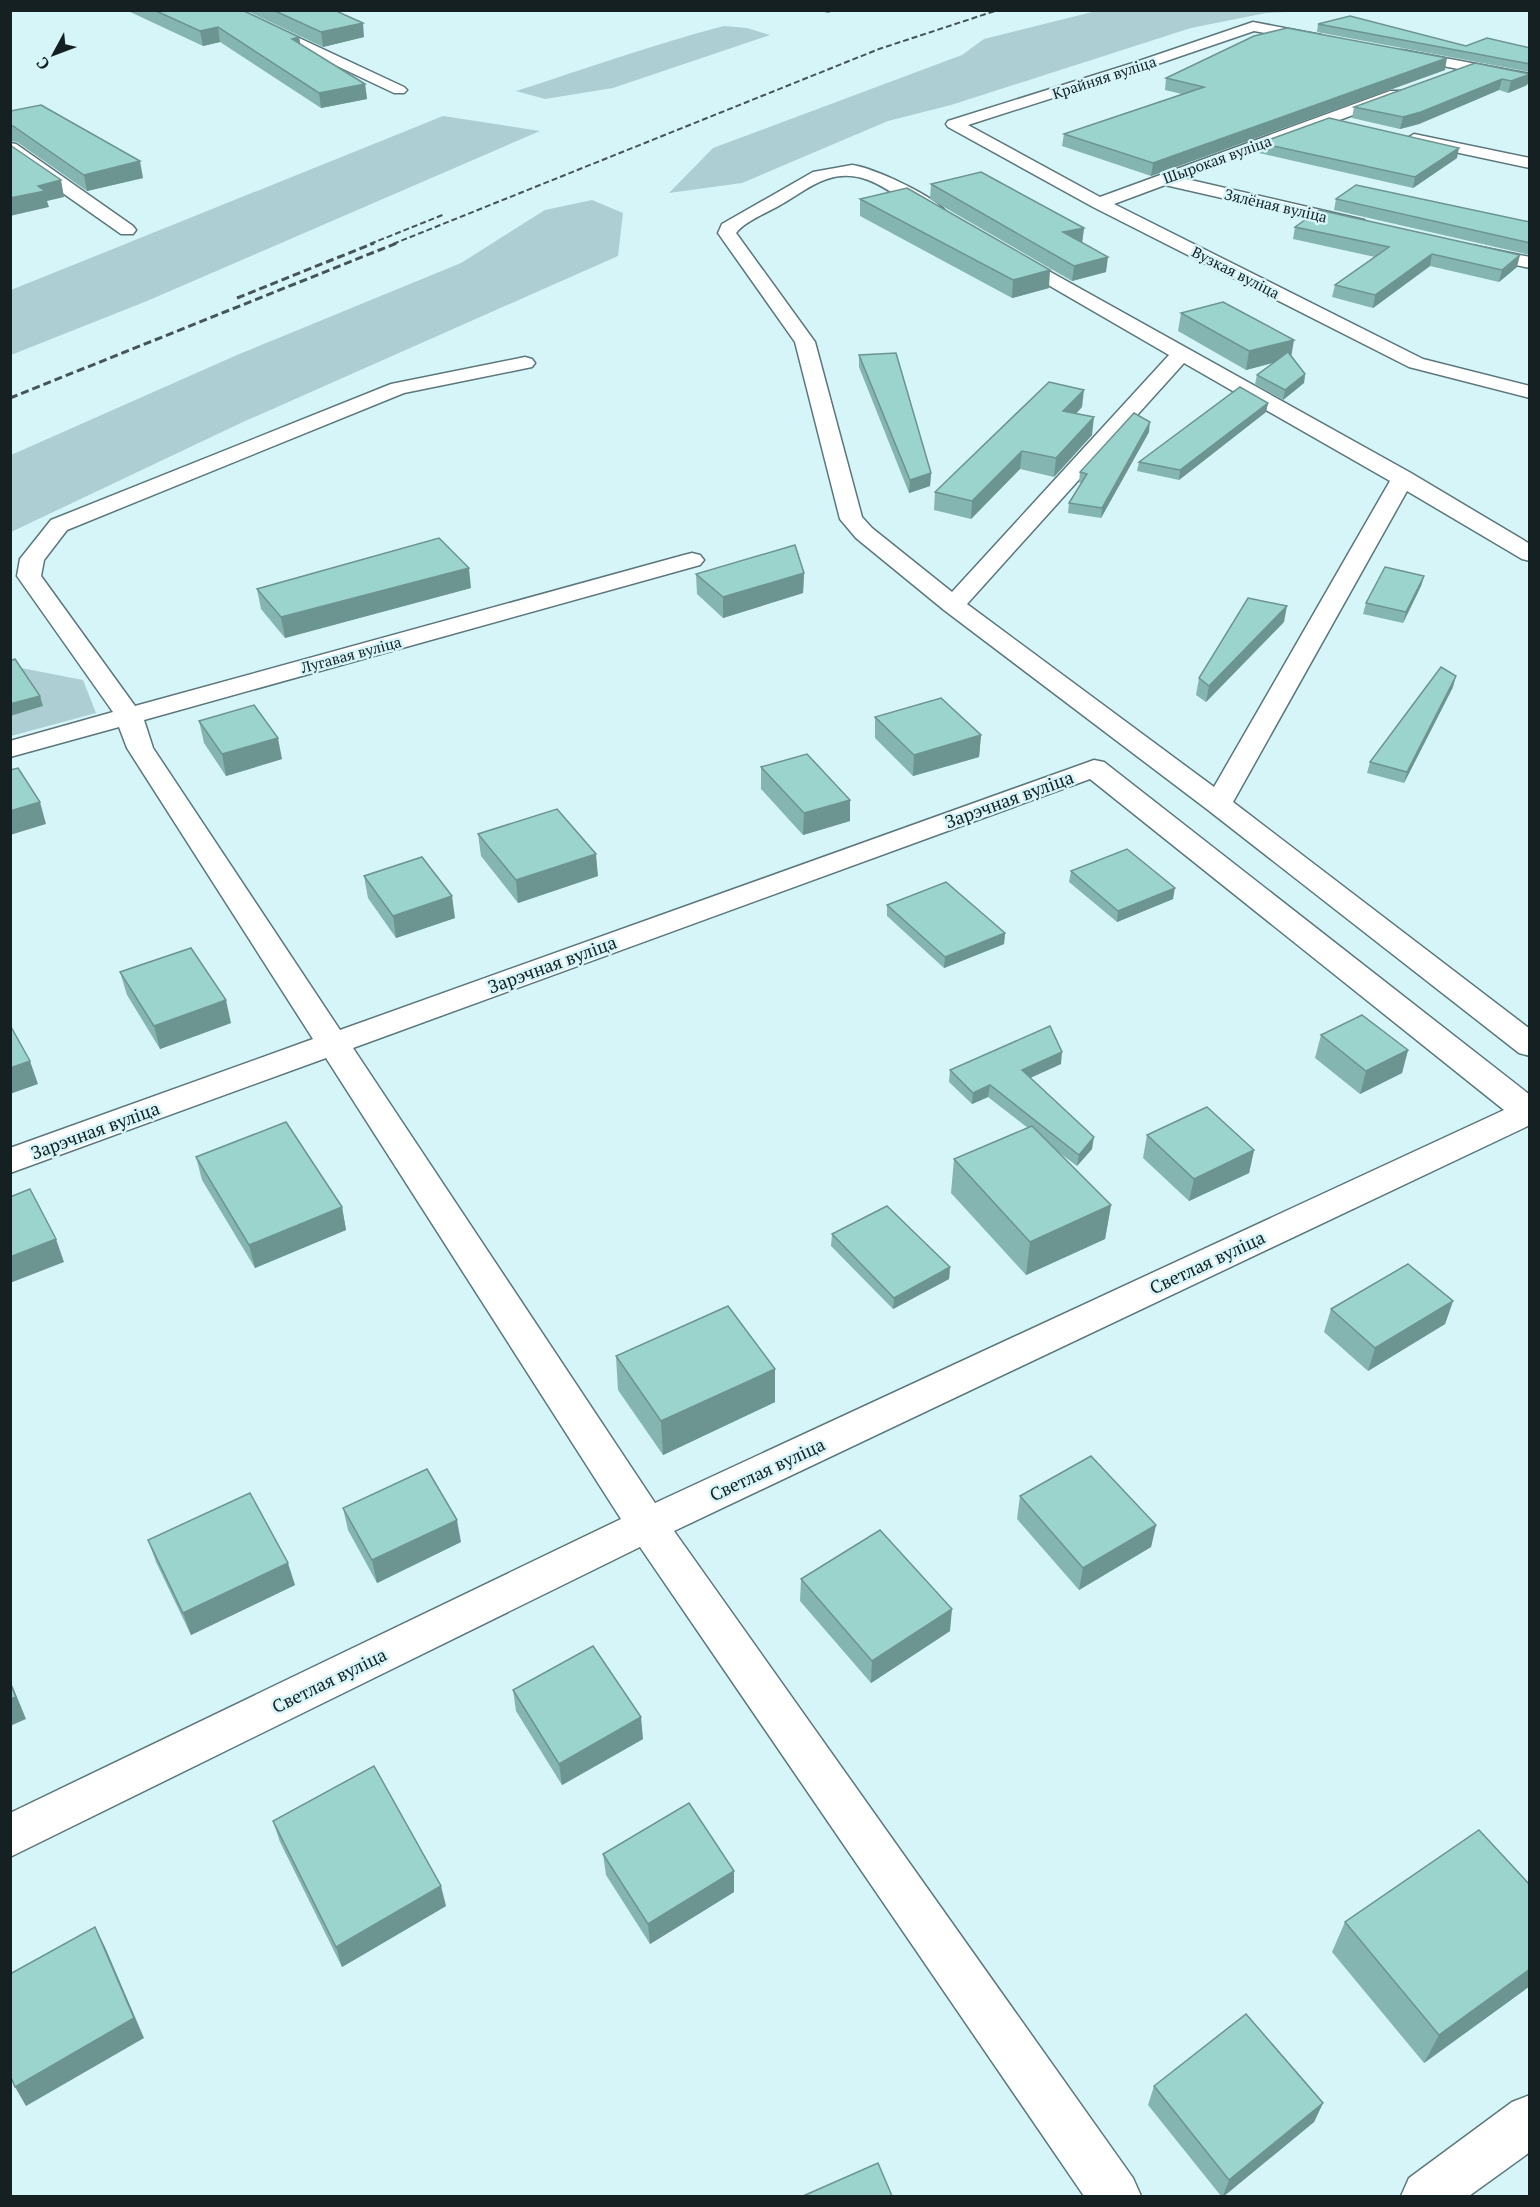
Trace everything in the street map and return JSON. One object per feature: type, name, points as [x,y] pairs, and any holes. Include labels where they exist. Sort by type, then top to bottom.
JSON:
[{"type":"street","points":[[226,10],[399,90]]},
{"type":"street","name":"Крайняя вуліца","points":[[954,124],[1138,66],[1253,26],[1334,41]]},
{"type":"street","points":[[1391,52],[1530,79]]},
{"type":"street","points":[[1440,79],[1472,68]]},
{"type":"street","name":"Шырокая вуліца","points":[[1099,203],[1408,90]]},
{"type":"street","points":[[1324,120],[1358,127]]},
{"type":"street","name":"Вузкая вуліца","points":[[954,124],[1099,203],[1416,363],[1530,392]]},
{"type":"street","points":[[1404,137],[1530,163]]},
{"type":"street","points":[[10,148],[127,230]]},
{"type":"street","points":[[953,222],[872,175],[855,171],[819,176],[728,228],[726,233],[805,342],[851,519],[864,533],[953,605],[1218,804],[1530,1046]]},
{"type":"street","name":"Зялёная вуліца","points":[[1163,179],[1381,229]]},
{"type":"street","points":[[993,246],[1180,354],[1403,478],[1530,554]]},
{"type":"street","points":[[1461,248],[1530,263]]},
{"type":"street","points":[[953,605],[1180,354]]},
{"type":"street","points":[[525,363],[398,388],[59,525],[32,559],[29,576],[129,716],[140,748],[647,1525],[1114,2196]]},
{"type":"street","points":[[1218,804],[1403,478]]},
{"type":"street","name":"Лугавая вуліца","points":[[10,749],[692,560]]},
{"type":"street","name":"Зарэчная вуліца","points":[[10,1161],[1094,768],[1529,1112]]},
{"type":"street","name":"Светлая вуліца","points":[[10,1836],[647,1525],[1529,1112]]},
{"type":"street","points":[[1427,2196],[1530,2120]]},
{"type":"shaded area","points":[[1096,11],[1304,11],[1266,13],[1191,28],[951,105],[888,121],[742,183],[669,193],[713,148],[962,55],[984,39]]},
{"type":"shaded area","points":[[724,26],[747,28],[770,35],[613,88],[545,99],[516,91],[646,49]]},
{"type":"shaded area","points":[[443,116],[540,131],[147,301],[11,355],[11,290]]},
{"type":"shaded area","points":[[592,200],[623,213],[618,256],[243,422],[11,532],[11,455],[237,355],[461,263],[545,210]]},
{"type":"shaded area","points":[[11,666],[83,680],[96,713],[11,736]]},
{"type":"building","points":[[154,10],[242,10],[299,37],[292,39],[365,84],[319,93],[218,27],[200,31]]},
{"type":"building","points":[[273,10],[334,10],[363,23],[321,32]]},
{"type":"building","points":[[1350,16],[1466,46],[1487,38],[1530,48],[1530,64],[1318,24]]},
{"type":"building","points":[[1287,28],[1447,58],[1153,163],[1064,134],[1204,87],[1166,78],[1254,36]]},
{"type":"building","points":[[1475,63],[1530,74],[1511,81],[1502,79],[1403,117],[1354,107]]},
{"type":"building","points":[[41,105],[140,161],[84,175],[10,126],[10,111]]},
{"type":"building","points":[[1329,118],[1459,148],[1415,177],[1260,143]]},
{"type":"building","points":[[10,145],[61,180],[38,186],[45,191],[10,198]]},
{"type":"building","points":[[981,172],[1084,228],[1063,232],[1108,257],[1074,266],[931,184]]},
{"type":"building","points":[[1356,185],[1530,222],[1530,243],[1336,199]]},
{"type":"building","points":[[907,188],[1050,270],[1013,280],[860,199]]},
{"type":"building","points":[[1319,210],[1520,255],[1502,270],[1432,254],[1375,295],[1335,285],[1389,247],[1295,227]]},
{"type":"building","points":[[1223,302],[1294,340],[1249,351],[1181,313]]},
{"type":"building","points":[[1288,352],[1305,374],[1285,390],[1257,375]]},
{"type":"building","points":[[896,353],[931,473],[910,480],[859,355]]},
{"type":"building","points":[[1049,382],[1084,390],[1063,411],[1094,417],[1056,458],[1022,451],[972,501],[935,492]]},
{"type":"building","points":[[1240,387],[1268,403],[1180,470],[1139,462]]},
{"type":"building","points":[[1134,413],[1150,422],[1102,508],[1069,503],[1087,474],[1080,472]]},
{"type":"building","points":[[439,538],[469,568],[281,617],[257,589]]},
{"type":"building","points":[[795,545],[804,573],[723,597],[696,574]]},
{"type":"building","points":[[1385,567],[1424,576],[1406,612],[1366,603]]},
{"type":"building","points":[[1248,598],[1287,606],[1209,686],[1199,678]]},
{"type":"building","points":[[15,659],[40,696],[10,704],[10,661]]},
{"type":"building","points":[[1441,667],[1456,676],[1407,772],[1370,762]]},
{"type":"building","points":[[941,698],[981,735],[914,755],[875,717]]},
{"type":"building","points":[[254,705],[278,738],[222,754],[199,721]]},
{"type":"building","points":[[807,754],[850,800],[804,813],[761,767]]},
{"type":"building","points":[[18,768],[40,802],[10,811],[10,770]]},
{"type":"building","points":[[557,809],[596,854],[516,880],[478,834]]},
{"type":"building","points":[[1127,849],[1175,888],[1118,911],[1071,871]]},
{"type":"building","points":[[422,857],[452,896],[393,916],[364,876]]},
{"type":"building","points":[[946,882],[1005,933],[945,957],[887,905]]},
{"type":"building","points":[[191,948],[226,1000],[154,1026],[120,972]]},
{"type":"building","points":[[1362,1015],[1408,1050],[1366,1071],[1321,1035]]},
{"type":"building","points":[[10,1025],[30,1061],[10,1068]]},
{"type":"building","points":[[1050,1026],[1062,1052],[1022,1070],[1094,1137],[1079,1155],[990,1085],[973,1093],[950,1070]]},
{"type":"building","points":[[1207,1107],[1254,1150],[1194,1179],[1147,1135]]},
{"type":"building","points":[[286,1122],[342,1207],[249,1245],[196,1157]]},
{"type":"building","points":[[1032,1126],[1111,1205],[1030,1242],[954,1159]]},
{"type":"building","points":[[30,1189],[56,1239],[10,1257],[10,1197]]},
{"type":"building","points":[[887,1206],[950,1267],[894,1298],[832,1234]]},
{"type":"building","points":[[1408,1264],[1453,1301],[1375,1348],[1331,1309]]},
{"type":"building","points":[[728,1306],[775,1369],[661,1421],[616,1356]]},
{"type":"building","points":[[1091,1456],[1156,1525],[1083,1568],[1020,1496]]},
{"type":"building","points":[[427,1469],[457,1520],[372,1560],[343,1508]]},
{"type":"building","points":[[250,1493],[288,1563],[183,1613],[148,1540]]},
{"type":"building","points":[[880,1530],[952,1609],[872,1661],[801,1579]]},
{"type":"building","points":[[593,1646],[641,1717],[559,1764],[513,1690]]},
{"type":"building","points":[[10,1683],[16,1697],[10,1699]]},
{"type":"building","points":[[374,1766],[441,1886],[336,1947],[273,1821]]},
{"type":"building","points":[[689,1803],[734,1871],[648,1924],[603,1854]]},
{"type":"building","points":[[1479,1830],[1530,1885],[1530,1969],[1439,2035],[1345,1922]]},
{"type":"building","points":[[95,1927],[134,2018],[15,2087],[10,2075],[10,1974]]},
{"type":"building","points":[[1246,2014],[1323,2103],[1229,2180],[1154,2086]]},
{"type":"building","points":[[878,2163],[892,2196],[803,2196]]},
{"type":"railway","points":[[393,244],[879,49],[998,10]]},
{"type":"railway","points":[[370,244],[445,214]]},
{"type":"railway","points":[[237,298],[374,243]]},
{"type":"railway","points":[[10,398],[397,243]]}]
